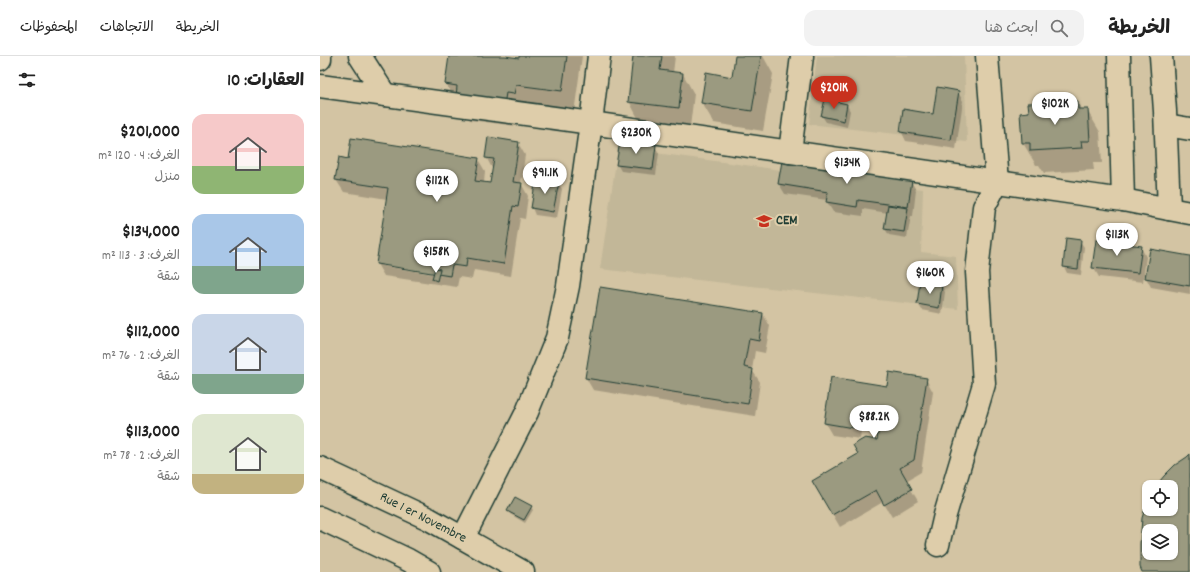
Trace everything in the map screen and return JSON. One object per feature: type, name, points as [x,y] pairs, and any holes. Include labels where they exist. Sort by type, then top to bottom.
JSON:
[{"type":"street","points":[[361,56],[385,95]]},
{"type":"street","points":[[463,538],[527,412],[557,338],[568,286],[599,56]]},
{"type":"street","points":[[790,152],[802,56]]},
{"type":"street","points":[[938,545],[945,515],[984,384],[977,272],[984,208],[997,182],[987,56]]},
{"type":"street","points":[[1119,56],[1124,200]]},
{"type":"street","points":[[320,86],[591,123],[1124,200],[1180,211],[1166,125],[1161,56]]},
{"type":"street","points":[[1166,125],[1190,129]]},
{"type":"street","name":"Rue 1 er Novembre","points":[[320,468],[429,519],[523,572]]},
{"type":"street","points":[[320,518],[408,560],[429,572]]},
{"type":"shaded area","points":[[817,56],[964,56],[967,142],[809,124]]},
{"type":"shaded area","name":"CEM","points":[[618,148],[923,189],[921,252],[956,256],[958,309],[600,269]]},
{"type":"building","points":[[449,56],[505,56],[519,58],[519,56],[567,56],[562,91],[516,85],[514,94],[506,93],[504,105],[456,98],[457,86],[445,84]]},
{"type":"building","points":[[633,56],[662,56],[660,70],[683,73],[679,108],[628,102]]},
{"type":"building","points":[[735,56],[761,56],[752,111],[701,103],[706,72],[732,77]]},
{"type":"building","points":[[937,87],[959,91],[951,140],[900,132],[903,109],[933,114]]},
{"type":"building","points":[[825,99],[847,104],[844,121],[821,116]]},
{"type":"building","points":[[1078,101],[1078,109],[1088,109],[1090,141],[1081,141],[1082,148],[1030,151],[1030,143],[1022,143],[1020,113],[1029,112],[1028,103]]},
{"type":"building","points":[[488,137],[519,142],[513,182],[522,183],[518,207],[513,206],[504,264],[467,258],[466,267],[452,265],[450,276],[376,264],[388,188],[335,180],[339,157],[348,159],[351,138],[479,158],[475,181],[490,183],[494,159],[485,158]]},
{"type":"building","points":[[620,141],[656,145],[653,169],[616,165]]},
{"type":"building","points":[[782,161],[912,180],[908,207],[858,200],[857,207],[826,202],[828,192],[778,184]]},
{"type":"building","points":[[536,178],[559,182],[553,212],[531,208]]},
{"type":"building","points":[[888,205],[908,208],[904,232],[884,229]]},
{"type":"building","points":[[1066,238],[1081,240],[1078,269],[1063,267]]},
{"type":"building","points":[[1096,240],[1142,246],[1138,273],[1092,268]]},
{"type":"building","points":[[1150,249],[1190,256],[1190,286],[1145,278]]},
{"type":"building","points":[[435,268],[440,269],[437,281],[432,279]]},
{"type":"building","points":[[920,282],[942,285],[939,308],[917,304]]},
{"type":"building","points":[[600,287],[763,313],[759,341],[749,339],[744,367],[753,369],[748,404],[585,378]]},
{"type":"building","points":[[889,372],[927,378],[914,460],[900,468],[912,489],[884,505],[876,490],[832,515],[812,481],[858,454],[853,445],[865,438],[877,440],[881,412],[856,408],[853,428],[824,423],[831,377],[887,386]]},
{"type":"building","points":[[1190,454],[1190,572],[1142,572],[1140,567],[1140,544],[1143,516],[1178,516],[1178,480],[1161,480],[1175,465]]},
{"type":"building","points":[[515,497],[532,506],[524,520],[507,511]]},
{"type":"place","name":"CEM","points":[[764,221]]}]
